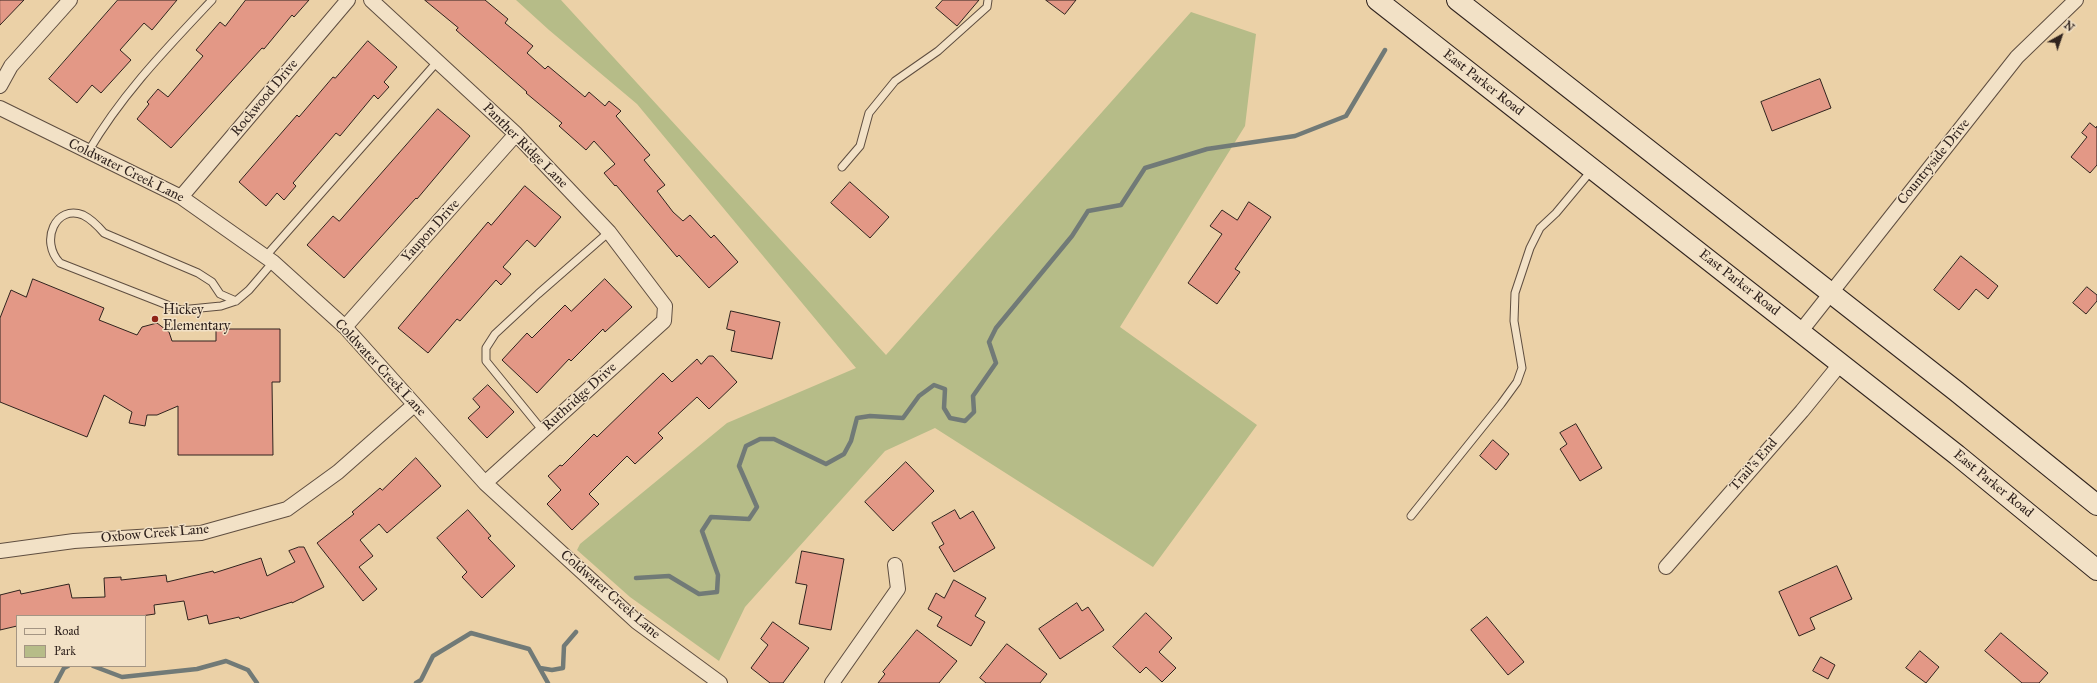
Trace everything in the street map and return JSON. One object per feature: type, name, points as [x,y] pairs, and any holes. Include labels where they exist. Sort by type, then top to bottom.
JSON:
[{"type":"main road","name":"East Parker Road","points":[[1377,0],[1988,479],[2097,570]]},
{"type":"main road","points":[[1457,0],[1962,395],[2097,505]]},
{"type":"street","points":[[0,86],[11,66],[70,0]]},
{"type":"street","name":"Rockwood Drive","points":[[181,197],[348,0]]},
{"type":"street","name":"Panther Ridge Lane","points":[[370,0],[516,134],[609,232],[665,306]]},
{"type":"street","name":"Countryside Drive","points":[[1801,332],[2017,57],[2076,0]]},
{"type":"street","name":"Coldwater Creek Lane","points":[[0,108],[181,197],[269,260],[345,328],[485,483],[637,622],[720,683]]},
{"type":"street","name":"Yaupon Drive","points":[[345,328],[516,134]]},
{"type":"street","name":"Ruthridge Drive","points":[[485,483],[664,321],[665,306]]},
{"type":"street","name":"Trail's End","points":[[1666,566],[1802,411],[1841,363]]},
{"type":"street","name":"Oxbow Creek Lane","points":[[0,551],[74,540],[201,533],[286,509],[338,472],[414,405]]},
{"type":"street","points":[[832,683],[898,589],[895,565]]},
{"type":"lane","points":[[88,152],[106,121],[133,85],[212,0]]},
{"type":"lane","points":[[842,168],[860,146],[869,113],[895,81],[938,51],[987,7],[988,0]]},
{"type":"lane","points":[[236,301],[220,294],[212,282],[198,273],[104,233],[95,223],[82,215],[69,214],[60,219],[51,230],[50,243],[53,255],[60,263],[165,305],[180,310],[221,306],[236,301],[249,290],[269,260],[437,62]]},
{"type":"lane","points":[[1411,516],[1517,382],[1522,368],[1514,321],[1515,293],[1530,248],[1540,228],[1556,214],[1592,169]]},
{"type":"lane","points":[[543,431],[486,361],[486,348],[495,334],[609,232]]},
{"type":"green space","points":[[516,0],[561,0],[886,355],[1191,12],[1256,34],[1245,126],[1120,327],[1257,425],[1153,567],[935,428],[885,451],[745,607],[719,661],[630,597],[577,550],[580,544],[727,423],[856,368],[637,104],[549,30]]},
{"type":"building","points":[[0,0],[24,0],[0,25]]},
{"type":"building","points":[[118,0],[177,0],[152,30],[144,23],[120,50],[131,60],[101,93],[92,85],[77,103],[49,79]]},
{"type":"building","points":[[246,0],[309,0],[294,17],[292,15],[264,49],[262,48],[171,148],[137,119],[149,104],[147,102],[158,89],[168,97],[203,56],[196,50],[220,22],[225,26]]},
{"type":"building","points":[[425,0],[485,0],[508,19],[505,23],[533,46],[527,53],[545,69],[548,66],[585,97],[589,92],[605,106],[609,101],[621,111],[616,116],[650,155],[644,160],[665,185],[657,191],[673,212],[683,221],[690,215],[711,238],[714,235],[738,262],[709,288],[679,255],[677,257],[604,173],[615,164],[594,141],[586,150],[559,126],[562,123],[526,93],[527,92],[456,30],[458,28]]},
{"type":"building","points":[[943,0],[979,0],[957,26],[936,8]]},
{"type":"building","points":[[1046,0],[1076,0],[1065,14]]},
{"type":"building","points":[[368,41],[397,67],[384,82],[389,87],[378,99],[374,95],[340,136],[336,133],[293,183],[296,186],[284,200],[277,193],[266,206],[239,182],[297,115],[299,117],[333,77],[335,78]]},
{"type":"building","points":[[1820,79],[1831,108],[1772,131],[1761,102]]},
{"type":"building","points":[[438,109],[470,136],[417,199],[416,198],[344,278],[307,245],[333,216],[339,221]]},
{"type":"building","points":[[2090,123],[2096,128],[2097,126],[2097,165],[2090,173],[2071,157],[2087,137],[2082,133]]},
{"type":"building","points":[[850,182],[889,217],[870,238],[831,203]]},
{"type":"building","points":[[525,186],[561,217],[535,247],[527,240],[503,267],[511,274],[501,285],[496,280],[460,321],[457,319],[428,353],[398,328],[488,222],[491,225]]},
{"type":"building","points":[[1249,202],[1271,217],[1235,269],[1240,272],[1217,304],[1188,283],[1222,234],[1210,226],[1222,210],[1237,220]]},
{"type":"building","points":[[1961,256],[1998,286],[1988,299],[1976,289],[1959,310],[1934,290]]},
{"type":"building","points":[[33,279],[104,308],[99,320],[137,335],[142,327],[157,323],[169,332],[172,341],[216,341],[216,329],[280,329],[280,382],[272,382],[273,455],[178,455],[178,406],[157,415],[147,415],[145,426],[129,423],[132,412],[104,395],[87,437],[0,402],[0,318],[11,290],[26,297]]},
{"type":"building","points":[[605,279],[632,307],[605,332],[603,329],[571,361],[569,359],[537,393],[502,360],[527,333],[532,338],[565,305],[571,311]]},
{"type":"building","points":[[2087,287],[2097,295],[2097,301],[2086,314],[2073,303]]},
{"type":"building","points":[[731,311],[780,322],[772,359],[731,351],[735,331],[727,329]]},
{"type":"building","points":[[709,356],[713,356],[737,382],[709,409],[697,397],[658,433],[663,438],[635,464],[627,456],[589,494],[599,504],[572,530],[547,504],[561,490],[548,476],[560,465],[562,466],[594,434],[597,437],[663,373],[672,382],[697,359],[701,364]]},
{"type":"building","points":[[488,385],[514,412],[487,438],[468,418],[480,407],[473,399]]},
{"type":"building","points":[[1576,424],[1602,468],[1580,481],[1560,449],[1567,444],[1560,433]]},
{"type":"building","points":[[1493,440],[1509,454],[1496,470],[1480,456]]},
{"type":"building","points":[[416,458],[441,486],[387,533],[379,524],[360,540],[373,556],[359,567],[377,589],[363,601],[317,543],[354,514],[352,512],[380,488],[382,490]]},
{"type":"building","points":[[906,462],[934,491],[893,531],[865,502]]},
{"type":"building","points":[[468,510],[491,536],[488,538],[515,566],[482,598],[462,577],[467,572],[437,538]]},
{"type":"building","points":[[955,510],[960,519],[973,511],[995,548],[954,572],[939,547],[944,544],[932,523]]},
{"type":"building","points":[[299,547],[304,547],[324,587],[292,603],[240,619],[239,617],[209,624],[207,615],[188,620],[184,601],[154,605],[155,614],[146,615],[16,615],[16,626],[0,630],[0,595],[20,590],[21,594],[69,584],[72,598],[105,597],[104,578],[121,577],[121,580],[166,575],[167,582],[213,571],[214,573],[261,558],[267,576],[295,562],[289,551]]},
{"type":"building","points":[[802,551],[844,559],[831,630],[799,624],[807,585],[796,583]]},
{"type":"building","points":[[1837,566],[1852,599],[1810,618],[1815,629],[1799,636],[1779,592]]},
{"type":"building","points":[[954,580],[986,598],[975,616],[985,622],[971,646],[937,626],[942,617],[928,609],[936,593],[944,598]]},
{"type":"building","points":[[1077,603],[1082,611],[1088,607],[1104,630],[1060,659],[1039,629]]},
{"type":"building","points":[[1146,613],[1172,638],[1159,652],[1176,668],[1162,682],[1146,667],[1140,673],[1113,647]]},
{"type":"building","points":[[1487,617],[1524,662],[1508,675],[1471,630]]},
{"type":"building","points":[[773,622],[809,648],[783,683],[770,683],[751,668],[768,645],[761,639]]},
{"type":"building","points":[[917,630],[957,661],[939,683],[878,683],[885,674],[883,672]]},
{"type":"building","points":[[2001,633],[2048,673],[2039,683],[2022,683],[1985,651]]},
{"type":"building","points":[[1007,644],[1047,674],[1040,683],[986,683],[980,678]]},
{"type":"building","points":[[1920,651],[1939,667],[1926,683],[1906,668]]},
{"type":"building","points":[[1821,657],[1835,665],[1828,679],[1813,671]]},
{"type":"waterway","points":[[636,578],[669,576],[699,594],[717,592],[718,575],[702,531],[711,517],[749,519],[757,507],[739,466],[746,446],[760,439],[774,439],[826,464],[844,454],[851,441],[857,418],[870,416],[903,418],[919,396],[934,385],[945,389],[944,408],[950,418],[965,421],[974,412],[973,396],[996,363],[989,342],[996,328],[1072,236],[1088,211],[1121,205],[1145,168],[1207,149],[1295,136],[1346,116],[1385,50]]},
{"type":"waterway","points":[[540,668],[552,670],[563,668],[564,646],[576,632]]},
{"type":"waterway","points":[[416,683],[421,680],[433,656],[471,633],[529,649],[548,683]]},
{"type":"waterway","points":[[96,667],[122,677],[197,669],[226,661],[248,670],[257,683]]},
{"type":"waterway","points":[[56,683],[66,667]]},
{"type":"place","name":"Hickey Elementary","points":[[155,319]]}]
